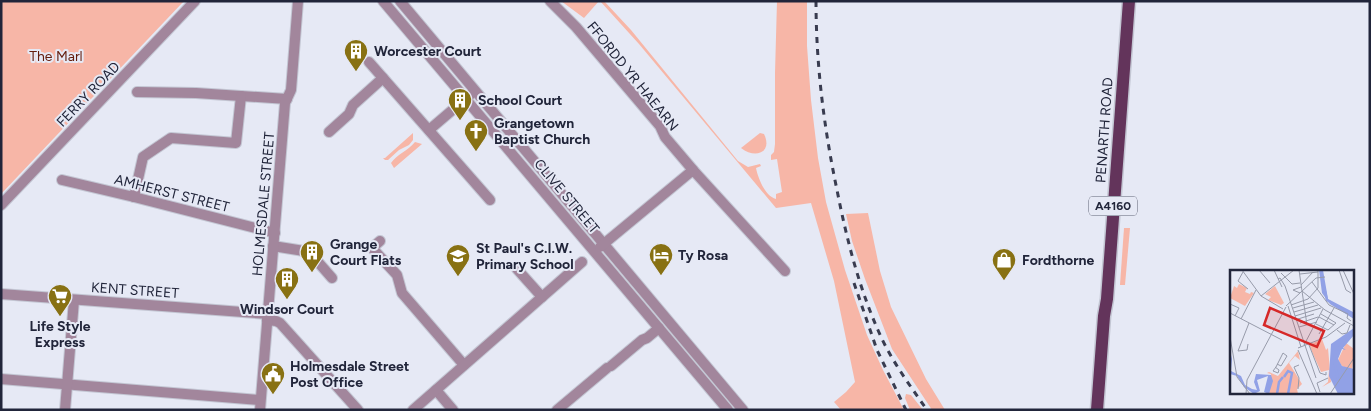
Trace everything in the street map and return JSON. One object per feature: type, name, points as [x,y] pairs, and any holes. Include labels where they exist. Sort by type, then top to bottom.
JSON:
[{"type":"main road","name":"PENARTH ROAD","points":[[1097,410],[1107,299],[1128,1]]},
{"type":"street","name":"FERRY ROAD","points":[[1,206],[195,1]]},
{"type":"street","name":"HOLMESDALE STREET","points":[[260,405],[274,233],[287,99],[291,90],[298,1]]},
{"type":"street","name":"CLIVE STREET","points":[[383,1],[466,98],[743,410]]},
{"type":"street","name":"CLIVE STREET","points":[[400,1],[475,91],[599,248],[658,328],[728,410]]},
{"type":"street","name":"FFORDD YR HAEARN","points":[[550,1],[576,28],[660,126],[665,137],[693,170],[785,271]]},
{"type":"street","points":[[369,62],[490,200]]},
{"type":"street","points":[[329,132],[349,114],[353,105],[383,78]]},
{"type":"street","points":[[429,130],[475,91]]},
{"type":"street","points":[[137,92],[196,93],[287,99]]},
{"type":"street","points":[[134,196],[143,157],[171,138],[236,142],[241,96]]},
{"type":"street","points":[[599,248],[693,170]]},
{"type":"street","name":"AMHERST STREET","points":[[62,180],[134,196],[274,233]]},
{"type":"street","points":[[380,241],[372,248],[397,275],[402,293],[464,365]]},
{"type":"street","points":[[274,246],[311,254],[332,278]]},
{"type":"street","points":[[413,410],[582,262]]},
{"type":"street","points":[[518,269],[542,297]]},
{"type":"street","name":"KENT STREET","points":[[1,294],[268,317]]},
{"type":"street","points":[[65,410],[74,300]]},
{"type":"street","points":[[268,317],[280,323],[358,410]]},
{"type":"street","points":[[557,410],[658,328]]},
{"type":"street","points":[[1,379],[67,384],[260,405]]},
{"type":"street","points":[[436,390],[453,410]]},
{"type":"green space","name":"The Marl","points":[[1,1],[184,1],[1,194]]},
{"type":"green space","points":[[561,1],[599,1],[584,18]]},
{"type":"green space","points":[[600,1],[604,1],[631,30],[738,161],[748,167],[760,164],[761,166],[756,168],[760,181],[765,191],[776,199],[776,194],[782,192],[777,159],[771,160],[775,144],[777,1],[807,1],[807,46],[811,100],[818,158],[826,202],[845,270],[867,335],[904,410],[841,410],[834,402],[855,382],[834,281],[811,203],[776,208],[639,44]]},
{"type":"green space","points":[[413,133],[413,140],[409,145],[399,150],[388,160],[383,158],[385,158]]},
{"type":"green space","points":[[760,133],[764,134],[766,141],[764,150],[752,153],[741,148]]},
{"type":"green space","points":[[415,142],[422,144],[394,168],[391,163],[393,160]]},
{"type":"green space","points":[[868,213],[880,271],[891,307],[926,379],[945,410],[932,410],[892,349],[852,241],[846,214]]},
{"type":"green space","points":[[1124,228],[1130,228],[1125,285],[1120,285]]},
{"type":"green space","points":[[906,394],[911,395],[923,410],[910,410],[905,398]]},
{"type":"railway","points":[[816,1],[817,49],[825,120],[832,167],[850,247],[867,303],[882,339],[897,366],[927,410]]},
{"type":"railway","points":[[854,283],[877,350],[906,410]]},
{"type":"place","name":"Worcester Court","points":[[356,72]]},
{"type":"place","name":"School Court","points":[[460,121]]},
{"type":"place","name":"Grangetown Baptist Church","points":[[476,152]]},
{"type":"place","name":"Grange Court Flats","points":[[312,273]]},
{"type":"place","name":"Ty Rosa","points":[[661,276]]},
{"type":"place","name":"St Paul's C.I.W. Primary School","points":[[458,277]]},
{"type":"place","name":"Fordthorne","points":[[1004,281]]},
{"type":"place","name":"Windsor Court","points":[[287,300]]},
{"type":"place","name":"Life Style Express","points":[[60,317]]},
{"type":"place","name":"Holmesdale Street Post Office","points":[[273,395]]}]
